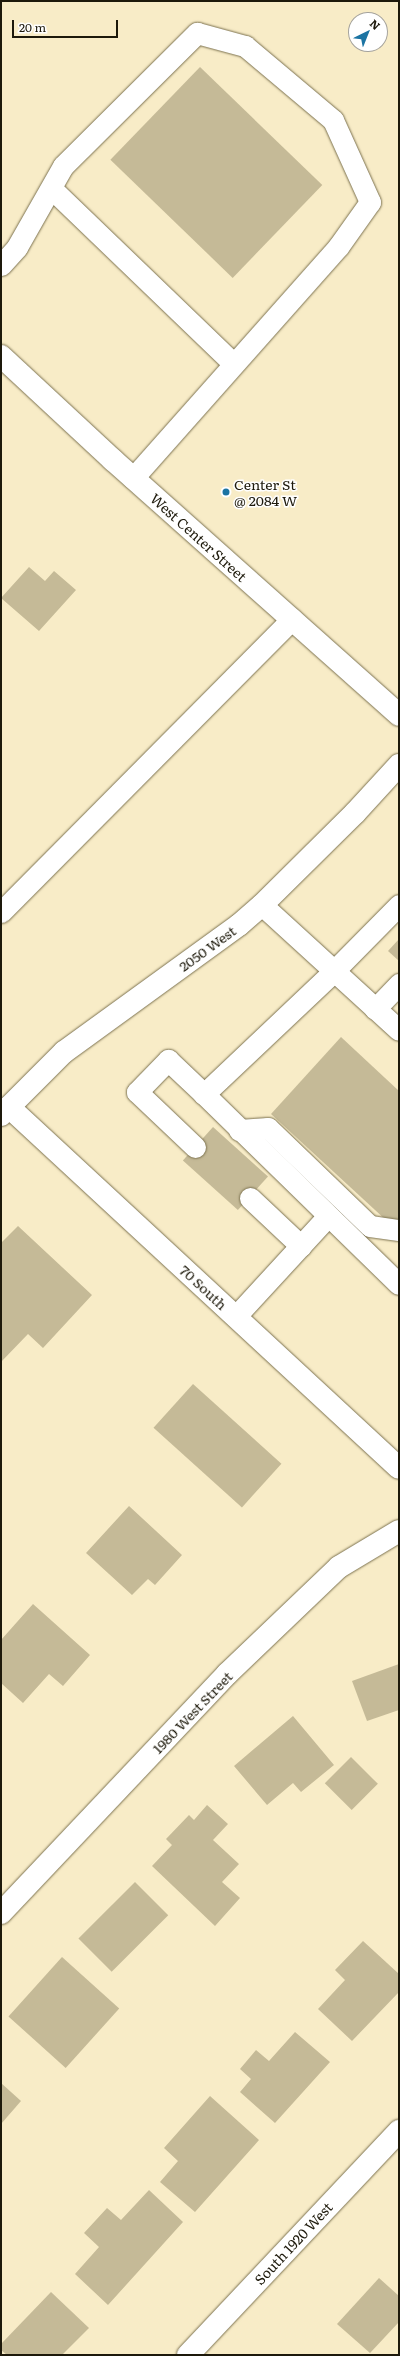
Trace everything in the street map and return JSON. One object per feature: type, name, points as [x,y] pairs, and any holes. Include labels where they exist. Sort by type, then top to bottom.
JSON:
[{"type":"street","name":"West Center Street","points":[[1,356],[133,478],[399,715]]},
{"type":"street","name":"2050 West","points":[[5,1111],[64,1052],[262,905],[355,813],[399,765]]},
{"type":"street","name":"70 South","points":[[5,1111],[236,1316],[399,1468]]},
{"type":"street","name":"1980 West Street","points":[[1,1913],[233,1669],[340,1568],[399,1531]]},
{"type":"street","name":"South 1920 West","points":[[188,2355],[399,2130]]},
{"type":"lane","points":[[1,265],[17,247],[52,189],[63,166],[197,33],[245,46],[333,120],[370,202],[338,247],[133,478]]},
{"type":"lane","points":[[52,189],[234,364]]},
{"type":"lane","points":[[1,912],[292,619]]},
{"type":"lane","points":[[262,905],[333,972],[399,1030]]},
{"type":"lane","points":[[204,1094],[333,972],[399,905]]},
{"type":"lane","points":[[375,1009],[399,984]]},
{"type":"lane","points":[[195,1147],[137,1092],[168,1060],[327,1217],[399,1284]]},
{"type":"lane","points":[[239,1130],[268,1128],[370,1226],[399,1230]]},
{"type":"lane","points":[[250,1198],[301,1246]]},
{"type":"lane","points":[[236,1316],[327,1217]]},
{"type":"building","points":[[200,67],[322,185],[233,278],[110,160]]},
{"type":"building","points":[[29,567],[45,581],[54,571],[76,590],[39,631],[1,598]]},
{"type":"building","points":[[399,939],[399,961],[388,951]]},
{"type":"building","points":[[341,1037],[399,1091],[399,1221],[388,1222],[271,1114]]},
{"type":"building","points":[[213,1127],[268,1177],[238,1210],[183,1160]]},
{"type":"building","points":[[18,1226],[92,1295],[43,1348],[28,1334],[1,1362],[1,1243]]},
{"type":"building","points":[[193,1384],[281,1464],[242,1507],[154,1428]]},
{"type":"building","points":[[129,1506],[182,1555],[155,1585],[148,1579],[132,1595],[86,1553]]},
{"type":"building","points":[[33,1604],[90,1655],[63,1686],[49,1674],[23,1703],[1,1683],[1,1640]]},
{"type":"building","points":[[399,1664],[399,1710],[367,1721],[352,1681]]},
{"type":"building","points":[[293,1716],[334,1765],[301,1792],[293,1783],[267,1805],[234,1766]]},
{"type":"building","points":[[351,1757],[378,1784],[352,1810],[325,1783]]},
{"type":"building","points":[[207,1805],[228,1824],[213,1840],[239,1864],[222,1882],[240,1898],[215,1926],[152,1866],[172,1845],[166,1839],[189,1815],[194,1820]]},
{"type":"building","points":[[135,1882],[168,1915],[112,1972],[78,1939]]},
{"type":"building","points":[[363,1941],[399,1974],[399,1992],[352,2041],[318,2009],[345,1980],[335,1970]]},
{"type":"building","points":[[62,1957],[119,2009],[66,2068],[8,2016]]},
{"type":"building","points":[[295,2032],[330,2062],[275,2123],[240,2092],[251,2079],[240,2069],[256,2050],[269,2061]]},
{"type":"building","points":[[1,2083],[21,2101],[1,2124]]},
{"type":"building","points":[[210,2096],[259,2140],[195,2212],[160,2182],[178,2161],[164,2148]]},
{"type":"building","points":[[149,2190],[183,2222],[108,2305],[75,2274],[99,2247],[84,2233],[107,2208],[121,2220]]},
{"type":"building","points":[[379,2278],[399,2296],[399,2322],[370,2353],[337,2324]]},
{"type":"building","points":[[51,2292],[89,2328],[62,2355],[7,2355],[1,2350],[1,2344]]},
{"type":"place","name":"Center St @ 2084 W","points":[[226,492]]}]
